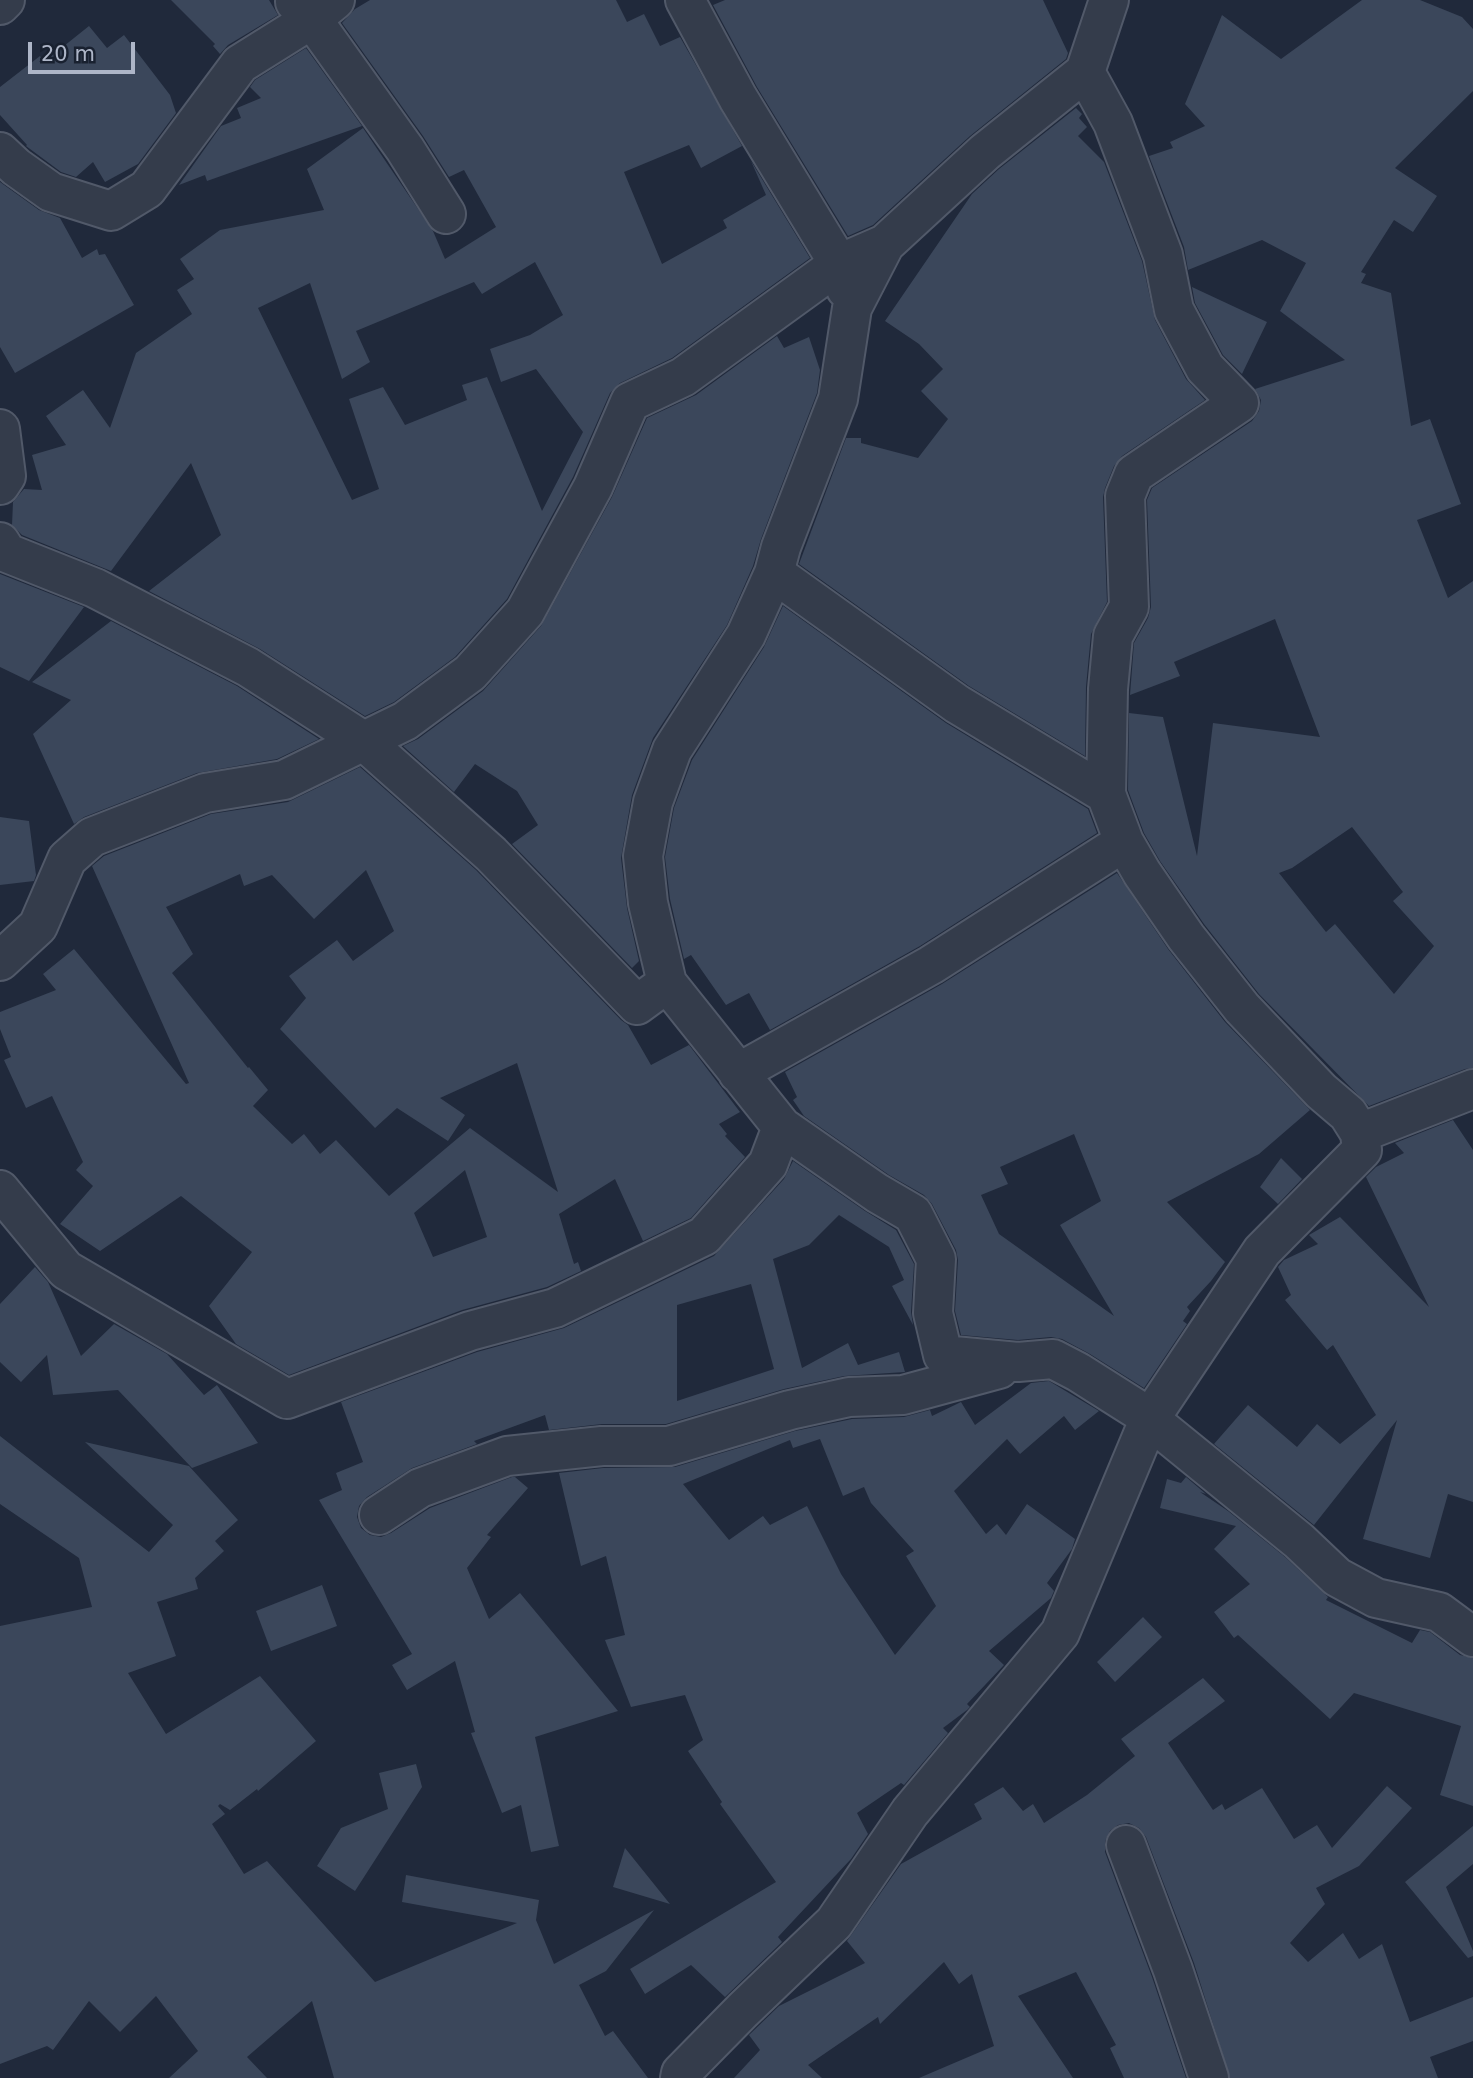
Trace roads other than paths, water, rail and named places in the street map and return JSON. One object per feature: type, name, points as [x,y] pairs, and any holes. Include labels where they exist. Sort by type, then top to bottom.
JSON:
[{"type":"street","points":[[0,5],[5,0]]},
{"type":"street","points":[[685,0],[738,98],[839,264],[852,307]]},
{"type":"street","points":[[0,961],[38,926],[67,859],[92,836],[205,793],[284,780],[405,722],[470,673],[524,612],[593,487],[631,402],[683,377],[839,264],[885,244],[985,152],[1085,72],[1109,0]]},
{"type":"street","points":[[0,152],[51,192],[111,211],[147,189],[240,64],[313,6],[446,214]]},
{"type":"street","points":[[680,2078],[681,2073],[743,2010],[834,1923],[910,1812],[1060,1633],[1149,1420],[1262,1251],[1362,1150],[1360,1133],[1348,1114],[1321,1091],[1242,1008],[1186,937],[1124,842],[1106,794],[1108,689],[1113,636],[1129,607],[1125,496],[1134,474],[1239,403],[1205,368],[1174,310],[1163,255],[1113,123],[1085,72]]},
{"type":"street","points":[[885,244],[852,307],[838,399],[780,547],[774,573],[746,635],[673,750],[653,803],[643,856],[648,903],[667,983],[782,1126],[877,1193],[913,1214],[936,1259],[933,1313],[943,1355],[1018,1362],[1054,1359],[1138,1410],[1299,1541],[1337,1577],[1376,1598],[1439,1612],[1473,1637]]},
{"type":"street","points":[[0,429],[6,476],[0,485]]},
{"type":"street","points":[[0,542],[7,553],[95,587],[248,667],[365,742],[491,854],[637,1005],[667,983]]},
{"type":"street","points":[[774,573],[957,704],[1106,794]]},
{"type":"street","points":[[738,1073],[931,965],[1124,842]]},
{"type":"street","points":[[1360,1133],[1473,1089]]},
{"type":"street","points":[[0,1190],[66,1270],[287,1399],[470,1331],[555,1308],[704,1236],[768,1164],[782,1126]]},
{"type":"street","points":[[379,1515],[420,1488],[507,1457],[602,1446],[669,1446],[790,1410],[849,1397],[904,1395],[1018,1362]]},
{"type":"street","points":[[1126,1845],[1173,1969],[1209,2078]]}]
